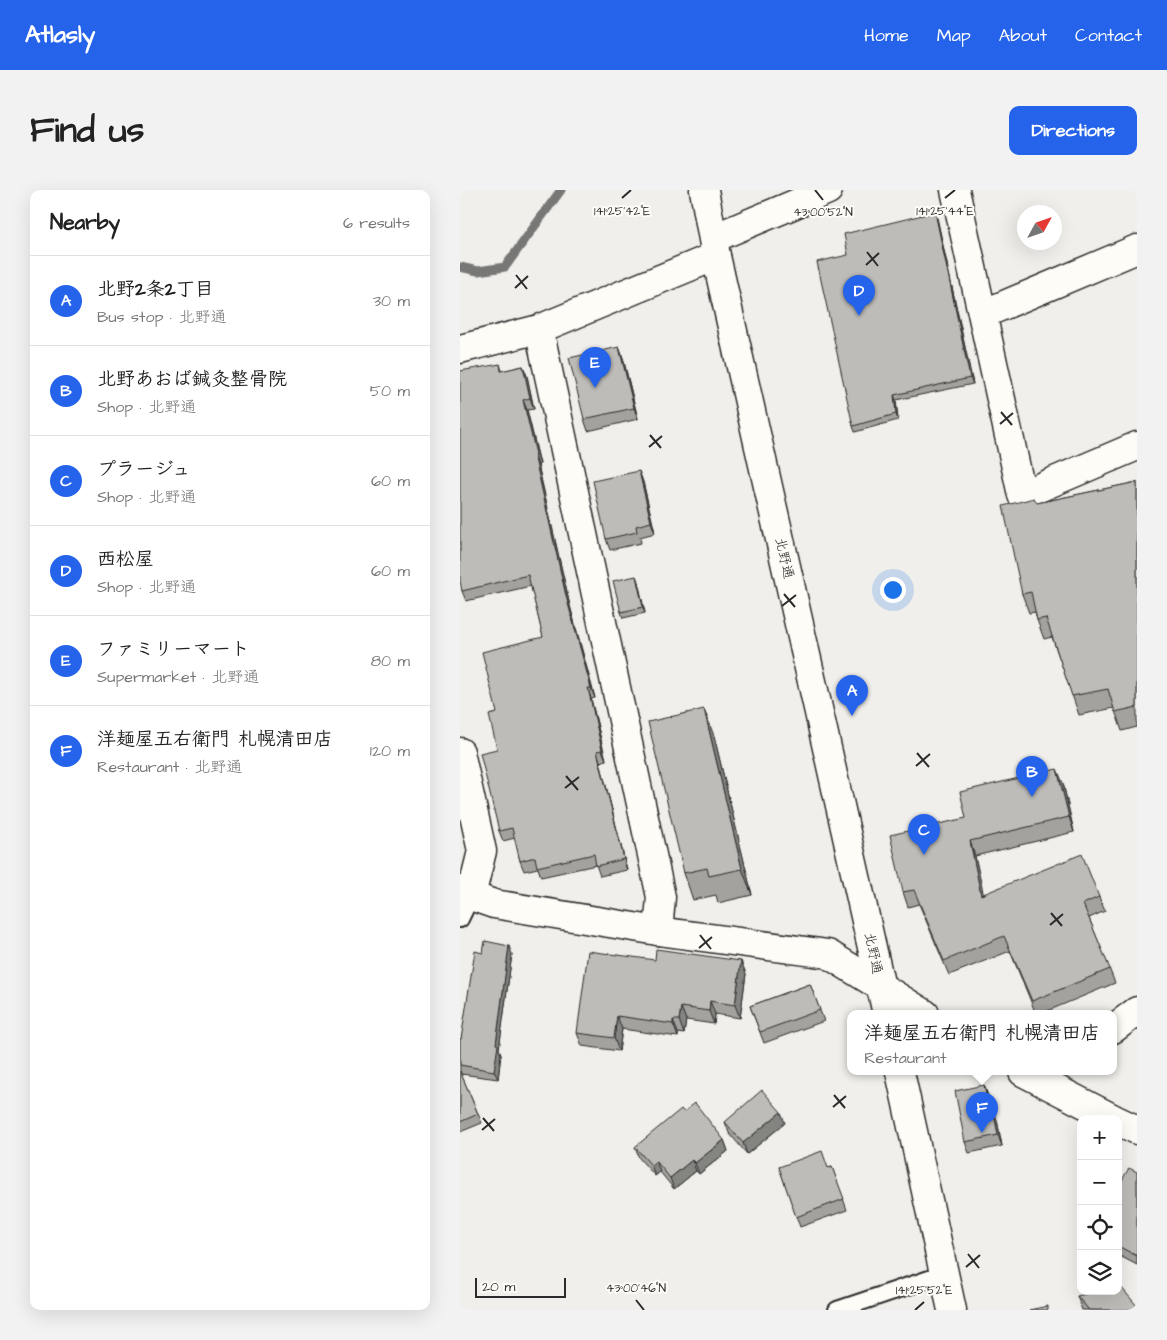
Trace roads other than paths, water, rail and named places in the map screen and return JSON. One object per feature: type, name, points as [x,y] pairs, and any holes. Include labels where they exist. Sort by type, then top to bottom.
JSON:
[{"type":"street","name":"北野通","points":[[704,190],[715,247],[886,1010]]},
{"type":"street","points":[[460,349],[539,329],[715,247],[828,190]]},
{"type":"street","points":[[955,190],[1022,495],[1137,446]]},
{"type":"street","points":[[983,314],[1137,249]]},
{"type":"street","points":[[539,329],[661,897],[658,931]]},
{"type":"street","points":[[460,752],[482,851],[464,901],[494,904],[658,931],[828,954],[919,1010]]},
{"type":"street","points":[[1117,1026],[1137,1011]]},
{"type":"street","points":[[901,1075],[952,1310]]},
{"type":"street","points":[[1041,1076],[1107,1115]]},
{"type":"street","points":[[1122,1123],[1137,1130]]},
{"type":"lane","points":[[838,1310],[944,1274]]},
{"type":"waterway","points":[[460,267],[478,271],[505,267],[561,190]]},
{"type":"place","name":"西松屋","points":[[859,316]]},
{"type":"place","name":"ファミリーマート","points":[[595,388]]},
{"type":"place","name":"北野2条2丁目","points":[[852,716]]},
{"type":"place","name":"北野あおば鍼灸整骨院","points":[[1032,797]]},
{"type":"place","name":"プラージュ","points":[[924,855]]},
{"type":"place","name":"洋麺屋五右衛門 札幌清田店","points":[[982,1133]]}]
